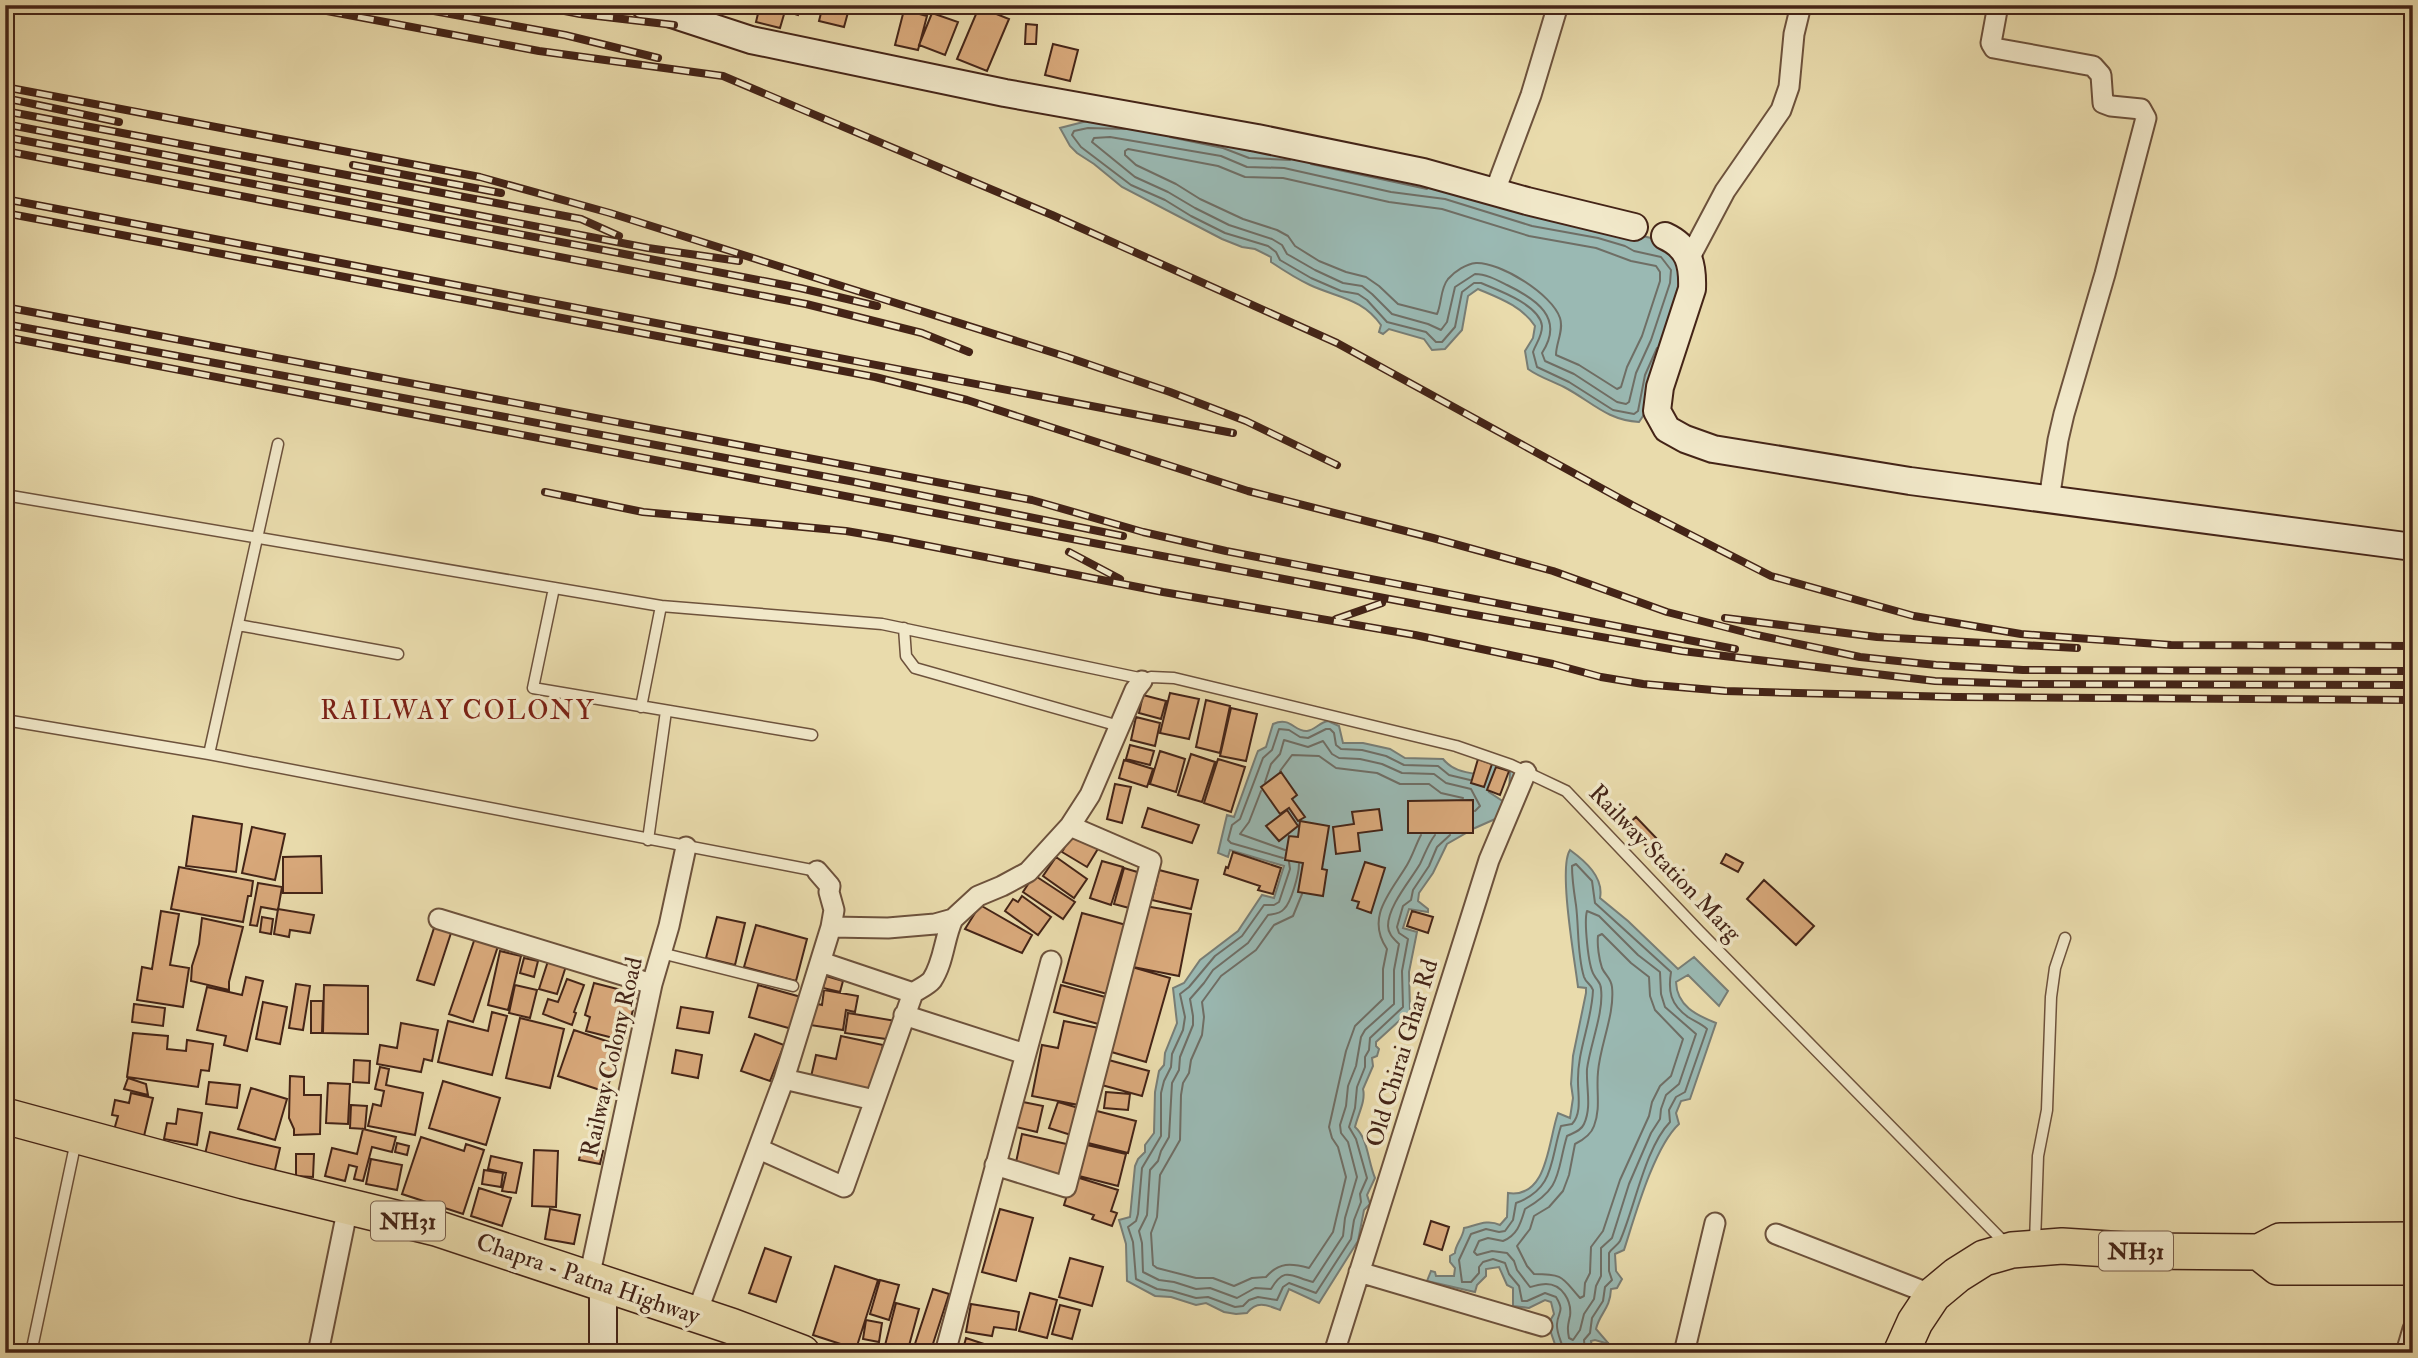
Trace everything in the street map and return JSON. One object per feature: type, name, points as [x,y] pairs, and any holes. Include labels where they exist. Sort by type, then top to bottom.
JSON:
[{"type":"highway","name":"Chapra - Patna Highway","points":[[5,1116],[244,1181],[436,1228],[802,1353]]},
{"type":"highway","name":"NH31","points":[[1901,1353],[1915,1322],[1933,1295],[1984,1258],[2024,1249],[2062,1246],[2141,1251],[2259,1252],[2280,1241],[2413,1240]]},
{"type":"highway","name":"NH31","points":[[2259,1252],[2278,1266],[2413,1267]]},
{"type":"street","points":[[1495,191],[1531,95],[1558,5]]},
{"type":"street","points":[[1689,259],[1725,191],[1781,110],[1789,87],[1794,34],[1801,5]]},
{"type":"street","points":[[1998,5],[1991,43],[1994,48],[2097,68],[2101,75],[2103,103],[2141,109],[2146,118],[2105,274],[2064,414],[2049,500]]},
{"type":"street","points":[[652,7],[751,40],[1005,93],[1282,143],[1423,172],[1665,236],[1677,241],[1684,248],[1693,274],[1692,289],[1657,400],[1657,411],[1667,429],[1713,449],[1910,481],[2413,547]]},
{"type":"street","points":[[759,1149],[844,1187],[913,992],[931,982],[953,919],[978,896],[1028,872],[1070,826],[1090,795],[1135,690],[1143,680]]},
{"type":"street","name":"Old Chirai Ghar Rd","points":[[1334,1353],[1489,860],[1526,772]]},
{"type":"street","points":[[995,1165],[1066,1187],[1151,861],[1070,826]]},
{"type":"street","name":"Railway Colony Road","points":[[596,1281],[653,984],[686,847]]},
{"type":"street","points":[[696,1315],[784,1079],[831,928],[834,910],[830,886],[817,871]]},
{"type":"street","points":[[439,919],[653,984]]},
{"type":"street","points":[[831,928],[888,928],[935,924],[953,919]]},
{"type":"street","points":[[945,1353],[1051,961]]},
{"type":"street","points":[[821,962],[913,992]]},
{"type":"street","points":[[904,1015],[1025,1054]]},
{"type":"street","points":[[784,1079],[874,1100]]},
{"type":"street","points":[[318,1353],[348,1207]]},
{"type":"street","points":[[1684,1353],[1715,1223]]},
{"type":"street","points":[[1776,1234],[1933,1295]]},
{"type":"street","points":[[1359,1272],[1542,1326]]},
{"type":"street","points":[[596,1281],[603,1353]]},
{"type":"street","points":[[2406,1353],[2413,1329]]},
{"type":"lane","points":[[209,754],[278,444]]},
{"type":"lane","name":"Railway Station Marg","points":[[5,495],[661,606],[904,628],[1143,680],[1161,676],[1174,678],[1493,757],[1566,791],[1579,802],[1699,931],[2024,1249]]},
{"type":"lane","points":[[554,588],[533,688],[811,735]]},
{"type":"lane","points":[[642,707],[661,606]]},
{"type":"lane","points":[[238,625],[398,654]]},
{"type":"lane","points":[[904,628],[906,656],[915,668],[1119,726]]},
{"type":"lane","points":[[648,840],[666,711]]},
{"type":"lane","points":[[5,720],[209,754],[817,871]]},
{"type":"lane","points":[[2024,1249],[2047,1110],[2051,997],[2055,968],[2065,938]]},
{"type":"lane","points":[[661,953],[793,986]]},
{"type":"lane","points":[[31,1353],[77,1135]]},
{"type":"water","points":[[1087,121],[1240,145],[1250,151],[1285,152],[1668,242],[1687,267],[1645,413],[1639,422],[1617,418],[1528,369],[1525,351],[1533,338],[1535,326],[1517,308],[1478,289],[1468,296],[1462,330],[1445,349],[1432,350],[1424,339],[1389,329],[1383,334],[1379,332],[1381,325],[1358,304],[1305,283],[1271,262],[1271,257],[1222,239],[1122,187],[1077,153],[1060,128]]},
{"type":"water","points":[[1328,721],[1339,726],[1343,743],[1363,743],[1390,749],[1405,758],[1443,759],[1458,770],[1477,774],[1482,757],[1517,769],[1509,795],[1510,771],[1498,766],[1489,792],[1504,802],[1502,816],[1447,844],[1433,873],[1419,893],[1418,901],[1428,912],[1409,909],[1403,928],[1417,932],[1409,972],[1410,1011],[1376,1042],[1379,1049],[1377,1056],[1372,1058],[1373,1066],[1363,1089],[1363,1103],[1355,1127],[1365,1144],[1375,1178],[1367,1195],[1370,1204],[1364,1210],[1358,1241],[1319,1303],[1289,1289],[1280,1310],[1258,1305],[1247,1313],[1236,1314],[1224,1312],[1206,1303],[1196,1305],[1171,1297],[1155,1296],[1127,1281],[1126,1244],[1119,1220],[1130,1217],[1135,1166],[1154,1133],[1155,1092],[1159,1071],[1164,1065],[1165,1053],[1177,1023],[1173,988],[1184,983],[1200,960],[1238,931],[1262,895],[1274,898],[1284,866],[1230,850],[1228,857],[1218,853],[1227,815],[1234,817],[1258,751],[1266,747],[1273,724],[1284,722],[1307,731]]},
{"type":"water","points":[[1570,850],[1587,864],[1596,876],[1600,898],[1678,969],[1694,957],[1728,991],[1719,1006],[1688,975],[1676,982],[1680,997],[1689,1009],[1716,1023],[1690,1099],[1681,1101],[1676,1113],[1679,1124],[1661,1149],[1646,1183],[1624,1250],[1615,1254],[1616,1271],[1622,1279],[1617,1288],[1611,1289],[1609,1302],[1596,1329],[1609,1344],[1591,1341],[1593,1353],[1558,1353],[1548,1324],[1554,1314],[1551,1302],[1545,1300],[1529,1308],[1513,1306],[1513,1288],[1507,1285],[1499,1267],[1486,1269],[1486,1276],[1477,1285],[1475,1292],[1427,1281],[1431,1271],[1435,1272],[1436,1276],[1454,1276],[1455,1268],[1450,1262],[1450,1256],[1455,1253],[1464,1228],[1487,1223],[1500,1225],[1507,1217],[1508,1193],[1521,1192],[1531,1187],[1539,1178],[1558,1113],[1570,1118],[1573,1056],[1586,988],[1578,987],[1568,916],[1566,875]]},
{"type":"building","points":[[760,5],[801,5],[798,15],[785,11],[780,28],[756,22]]},
{"type":"building","points":[[823,5],[850,5],[844,27],[819,21]]},
{"type":"building","points":[[979,7],[1009,19],[987,71],[957,59]]},
{"type":"building","points":[[904,10],[927,16],[918,50],[895,45]]},
{"type":"building","points":[[932,13],[958,22],[945,55],[919,45]]},
{"type":"building","points":[[1026,24],[1037,25],[1036,44],[1025,44]]},
{"type":"building","points":[[1053,44],[1078,50],[1070,81],[1045,75]]},
{"type":"building","points":[[1170,693],[1199,699],[1189,739],[1160,733]]},
{"type":"building","points":[[1143,695],[1166,701],[1161,719],[1139,713]]},
{"type":"building","points":[[1206,700],[1230,706],[1220,753],[1196,747]]},
{"type":"building","points":[[1231,708],[1257,714],[1246,761],[1220,756]]},
{"type":"building","points":[[1136,717],[1160,723],[1155,746],[1131,740]]},
{"type":"building","points":[[1130,745],[1154,751],[1150,765],[1126,759]]},
{"type":"building","points":[[1160,751],[1185,759],[1176,792],[1150,784]]},
{"type":"building","points":[[1191,754],[1215,762],[1202,802],[1178,795]]},
{"type":"building","points":[[1218,759],[1245,767],[1231,812],[1204,803]]},
{"type":"building","points":[[1478,759],[1492,764],[1484,787],[1471,783]]},
{"type":"building","points":[[1124,760],[1153,769],[1147,787],[1119,778]]},
{"type":"building","points":[[1496,767],[1509,771],[1500,795],[1487,790]]},
{"type":"building","points":[[1281,772],[1297,795],[1292,799],[1305,817],[1298,821],[1289,808],[1280,814],[1261,787]]},
{"type":"building","points":[[1115,784],[1131,787],[1122,823],[1107,819]]},
{"type":"building","points":[[1473,800],[1473,833],[1408,833],[1408,801]]},
{"type":"building","points":[[1148,808],[1199,825],[1192,843],[1142,827]]},
{"type":"building","points":[[1379,809],[1382,830],[1358,833],[1360,851],[1336,854],[1333,827],[1354,824],[1352,812]]},
{"type":"building","points":[[1287,810],[1298,826],[1279,841],[1266,826]]},
{"type":"building","points":[[193,816],[242,824],[236,872],[186,866]]},
{"type":"building","points":[[1636,817],[1660,842],[1651,851],[1627,825]]},
{"type":"building","points":[[1300,821],[1329,826],[1322,869],[1327,870],[1323,896],[1298,892],[1303,863],[1285,860],[1289,836],[1298,837]]},
{"type":"building","points":[[252,827],[285,834],[275,880],[242,873]]},
{"type":"building","points":[[1073,832],[1099,847],[1087,867],[1062,852]]},
{"type":"building","points":[[1233,852],[1281,868],[1273,894],[1258,890],[1260,886],[1224,874]]},
{"type":"building","points":[[1726,854],[1743,863],[1738,872],[1721,863]]},
{"type":"building","points":[[321,856],[322,893],[283,893],[283,857]]},
{"type":"building","points":[[1056,857],[1087,879],[1074,898],[1043,876]]},
{"type":"building","points":[[1102,861],[1123,867],[1111,905],[1090,898]]},
{"type":"building","points":[[1365,862],[1385,868],[1371,913],[1357,908],[1359,902],[1352,900]]},
{"type":"building","points":[[179,867],[253,881],[243,922],[171,909]]},
{"type":"building","points":[[1124,868],[1144,874],[1133,909],[1114,904]]},
{"type":"building","points":[[1159,870],[1198,880],[1191,909],[1152,900]]},
{"type":"building","points":[[1034,875],[1075,902],[1063,919],[1023,892]]},
{"type":"building","points":[[1764,880],[1814,926],[1796,945],[1747,899]]},
{"type":"building","points":[[258,883],[282,887],[278,910],[261,907],[257,926],[250,925]]},
{"type":"building","points":[[1022,896],[1051,917],[1038,935],[1005,911],[1013,899],[1018,902]]},
{"type":"building","points":[[980,905],[1032,935],[1022,953],[965,929]]},
{"type":"building","points":[[1145,906],[1191,914],[1179,976],[1133,967]]},
{"type":"building","points":[[278,909],[314,915],[310,933],[290,930],[289,937],[274,934]]},
{"type":"building","points":[[161,911],[179,914],[170,965],[189,968],[183,1007],[137,1000],[142,967],[152,969]]},
{"type":"building","points":[[1412,911],[1433,917],[1428,933],[1407,926]]},
{"type":"building","points":[[1082,913],[1130,926],[1111,995],[1063,982]]},
{"type":"building","points":[[262,917],[273,919],[271,934],[260,932]]},
{"type":"building","points":[[717,917],[745,923],[735,965],[706,958]]},
{"type":"building","points":[[202,918],[243,927],[229,990],[191,981]]},
{"type":"building","points":[[435,925],[452,930],[434,985],[417,980]]},
{"type":"building","points":[[756,925],[807,939],[796,981],[744,967]]},
{"type":"building","points":[[475,938],[498,946],[473,1022],[449,1014]]},
{"type":"building","points":[[500,951],[521,956],[508,1010],[488,1005]]},
{"type":"building","points":[[524,958],[538,961],[534,977],[520,973]]},
{"type":"building","points":[[549,958],[567,963],[557,994],[539,989]]},
{"type":"building","points":[[1132,967],[1170,978],[1146,1062],[1108,1051]]},
{"type":"building","points":[[826,976],[843,981],[840,992],[823,988]]},
{"type":"building","points":[[246,977],[263,981],[247,1051],[224,1045],[226,1036],[197,1030],[207,987],[242,995]]},
{"type":"building","points":[[567,979],[584,985],[572,1025],[543,1014],[548,999],[558,1002]]},
{"type":"building","points":[[594,983],[637,994],[625,1041],[586,1031],[590,1017],[585,1015]]},
{"type":"building","points":[[296,984],[310,986],[303,1030],[289,1028]]},
{"type":"building","points":[[324,985],[368,986],[368,1034],[323,1033]]},
{"type":"building","points":[[515,985],[537,990],[530,1018],[509,1013]]},
{"type":"building","points":[[758,985],[801,997],[792,1029],[749,1017]]},
{"type":"building","points":[[1061,985],[1109,998],[1102,1025],[1054,1012]]},
{"type":"building","points":[[824,990],[858,996],[855,1012],[846,1010],[843,1030],[810,1025],[813,1003],[822,1005]]},
{"type":"building","points":[[311,1001],[323,1001],[322,1033],[311,1033]]},
{"type":"building","points":[[263,1002],[287,1007],[280,1044],[256,1039]]},
{"type":"building","points":[[134,1004],[165,1008],[163,1026],[132,1022]]},
{"type":"building","points":[[681,1007],[713,1012],[709,1033],[677,1028]]},
{"type":"building","points":[[492,1012],[507,1016],[492,1075],[438,1062],[448,1021],[488,1031]]},
{"type":"building","points":[[848,1013],[896,1021],[893,1040],[845,1033]]},
{"type":"building","points":[[520,1018],[564,1029],[550,1088],[506,1078]]},
{"type":"building","points":[[1064,1021],[1099,1028],[1084,1106],[1032,1096],[1042,1045],[1058,1048]]},
{"type":"building","points":[[401,1023],[438,1030],[432,1061],[424,1059],[421,1072],[377,1064],[380,1045],[397,1048]]},
{"type":"building","points":[[574,1030],[621,1046],[606,1092],[558,1076]]},
{"type":"building","points":[[133,1033],[168,1036],[167,1049],[186,1051],[187,1040],[213,1044],[209,1071],[201,1070],[198,1087],[127,1077]]},
{"type":"building","points":[[755,1034],[784,1045],[770,1081],[741,1071]]},
{"type":"building","points":[[841,1036],[883,1045],[872,1094],[810,1081],[816,1055],[836,1059]]},
{"type":"building","points":[[676,1050],[702,1055],[698,1078],[672,1073]]},
{"type":"building","points":[[1105,1059],[1149,1071],[1142,1096],[1098,1084]]},
{"type":"building","points":[[354,1060],[370,1061],[369,1083],[353,1082]]},
{"type":"building","points":[[380,1067],[389,1069],[386,1085],[423,1093],[415,1135],[368,1126],[373,1104],[381,1106],[384,1091],[375,1089]]},
{"type":"building","points":[[290,1076],[304,1077],[304,1095],[321,1095],[320,1134],[294,1135],[289,1118]]},
{"type":"building","points":[[128,1078],[146,1084],[148,1095],[124,1089]]},
{"type":"building","points":[[443,1081],[500,1098],[486,1145],[429,1128]]},
{"type":"building","points":[[209,1082],[240,1085],[237,1108],[206,1104]]},
{"type":"building","points":[[328,1083],[350,1084],[348,1124],[326,1123]]},
{"type":"building","points":[[251,1088],[287,1099],[275,1140],[238,1129]]},
{"type":"building","points":[[1106,1092],[1130,1094],[1128,1110],[1104,1108]]},
{"type":"building","points":[[131,1093],[153,1098],[144,1136],[114,1130],[118,1116],[112,1115],[115,1100],[129,1103]]},
{"type":"building","points":[[1018,1101],[1043,1106],[1037,1132],[1012,1126]]},
{"type":"building","points":[[1058,1102],[1082,1109],[1074,1136],[1049,1128]]},
{"type":"building","points":[[351,1105],[367,1106],[365,1129],[350,1128]]},
{"type":"building","points":[[178,1109],[202,1113],[197,1145],[164,1139],[167,1123],[176,1124]]},
{"type":"building","points":[[1093,1110],[1136,1121],[1128,1153],[1084,1142]]},
{"type":"building","points":[[363,1129],[396,1137],[392,1152],[372,1147],[363,1181],[354,1179],[357,1167],[349,1165],[345,1181],[325,1176],[332,1148],[357,1154]]},
{"type":"building","points":[[210,1132],[280,1148],[274,1174],[204,1159]]},
{"type":"building","points":[[1022,1134],[1071,1145],[1063,1178],[1015,1167]]},
{"type":"building","points":[[421,1137],[464,1151],[466,1144],[484,1150],[463,1214],[402,1194]]},
{"type":"building","points":[[397,1143],[409,1146],[407,1155],[395,1152]]},
{"type":"building","points":[[1087,1145],[1126,1154],[1118,1186],[1079,1176]]},
{"type":"building","points":[[582,1146],[603,1151],[600,1164],[579,1160]]},
{"type":"building","points":[[534,1150],[558,1151],[556,1207],[532,1206]]},
{"type":"building","points":[[296,1154],[314,1154],[313,1177],[296,1176]]},
{"type":"building","points":[[491,1156],[522,1163],[516,1193],[502,1191],[506,1173],[488,1169]]},
{"type":"building","points":[[371,1159],[402,1165],[397,1190],[366,1184]]},
{"type":"building","points":[[484,1170],[503,1173],[501,1187],[482,1184]]},
{"type":"building","points":[[1073,1176],[1118,1190],[1111,1211],[1117,1213],[1112,1226],[1092,1219],[1094,1215],[1064,1205]]},
{"type":"building","points":[[479,1188],[511,1198],[502,1226],[471,1216]]},
{"type":"building","points":[[550,1209],[580,1215],[574,1244],[545,1239]]},
{"type":"building","points":[[1000,1209],[1033,1218],[1016,1281],[982,1272]]},
{"type":"building","points":[[1431,1221],[1449,1227],[1442,1250],[1424,1244]]},
{"type":"building","points":[[765,1248],[791,1257],[776,1302],[749,1293]]},
{"type":"building","points":[[1070,1258],[1103,1267],[1092,1306],[1059,1297]]},
{"type":"building","points":[[835,1266],[878,1280],[856,1349],[813,1335]]},
{"type":"building","points":[[880,1280],[899,1285],[889,1320],[870,1314]]},
{"type":"building","points":[[933,1289],[949,1294],[930,1353],[912,1353]]},
{"type":"building","points":[[1030,1293],[1057,1300],[1047,1338],[1019,1331]]},
{"type":"building","points":[[896,1303],[919,1309],[907,1353],[883,1353]]},
{"type":"building","points":[[971,1304],[1019,1312],[1016,1330],[994,1327],[992,1336],[966,1332]]},
{"type":"building","points":[[1060,1305],[1080,1310],[1072,1339],[1052,1334]]},
{"type":"building","points":[[866,1320],[882,1323],[879,1342],[863,1339]]},
{"type":"building","points":[[966,1338],[1011,1353],[962,1353]]},
{"type":"railway","points":[[295,5],[539,51],[723,76],[1052,215],[1337,343],[1632,505],[1771,576],[1914,616],[2021,634],[2171,645],[2413,646]]},
{"type":"railway","points":[[401,5],[565,35],[658,58]]},
{"type":"railway","points":[[534,5],[580,14],[674,25]]},
{"type":"railway","points":[[5,87],[480,177],[610,213],[1170,392],[1246,421],[1337,465]]},
{"type":"railway","points":[[5,98],[119,122]]},
{"type":"railway","points":[[5,111],[581,219],[619,236]]},
{"type":"railway","points":[[5,124],[648,248],[739,261]]},
{"type":"railway","points":[[5,137],[800,288],[877,306]]},
{"type":"railway","points":[[5,151],[806,304],[922,333],[969,352]]},
{"type":"railway","points":[[353,165],[501,193]]},
{"type":"railway","points":[[5,199],[1233,433]]},
{"type":"railway","points":[[5,213],[875,377],[967,400],[1248,491],[1553,571],[1667,612],[1752,634],[1860,657],[2023,670],[2413,671]]},
{"type":"railway","points":[[5,307],[1032,500],[1143,532],[1226,551],[1735,649]]},
{"type":"railway","points":[[5,324],[855,482],[1123,536]]},
{"type":"railway","points":[[5,337],[1458,612],[1682,651],[1935,681],[2025,684],[2413,685]]},
{"type":"railway","points":[[545,492],[643,512],[846,531],[893,539],[1163,592],[1415,635],[1643,684],[1725,691],[1956,697],[2413,700]]},
{"type":"railway","points":[[1069,552],[1120,579]]},
{"type":"railway","points":[[1336,619],[1382,603]]},
{"type":"railway","points":[[1725,618],[1877,637],[2077,648]]},
{"type":"district","name":"RAILWAY COLONY","points":[[458,711]]}]
